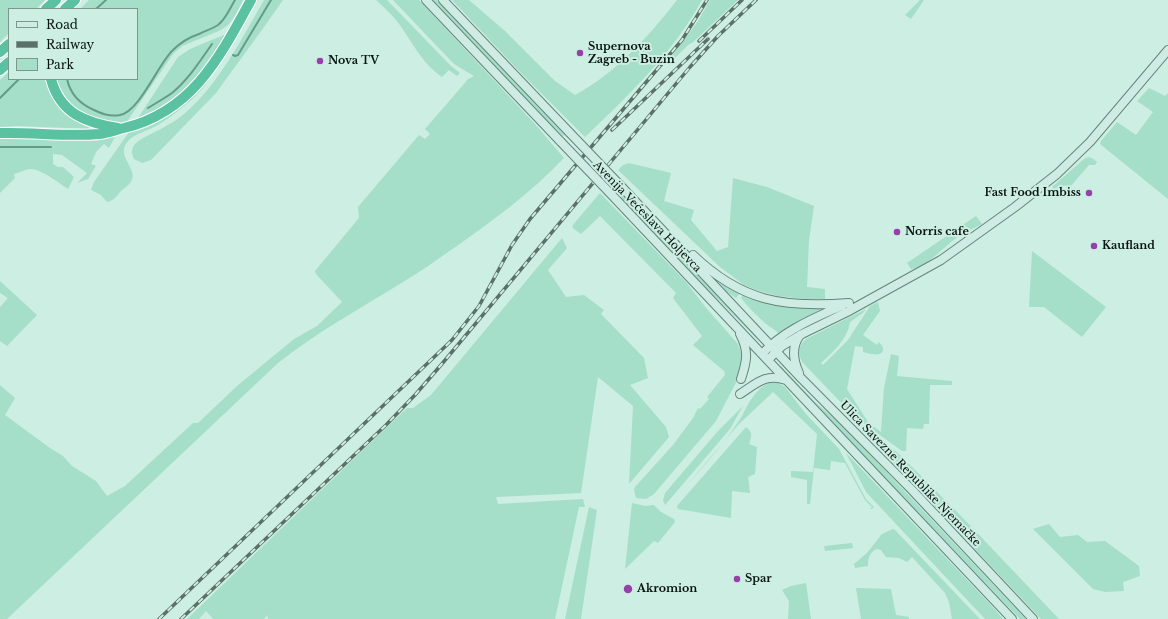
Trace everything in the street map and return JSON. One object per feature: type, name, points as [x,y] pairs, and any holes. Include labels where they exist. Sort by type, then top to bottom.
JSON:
[{"type":"highway","points":[[47,8],[56,0]]},
{"type":"highway","points":[[66,8],[75,0]]},
{"type":"highway","points":[[75,8],[84,0]]},
{"type":"highway","points":[[0,133],[99,134],[134,126],[152,119],[167,111],[193,90],[221,53],[252,0]]},
{"type":"highway","points":[[0,52],[8,45]]},
{"type":"highway","points":[[0,70],[8,63]]},
{"type":"highway","points":[[51,80],[61,100],[78,116],[98,125],[122,129]]},
{"type":"main road","name":"Avenija Većeslava Holjevca","points":[[426,0],[768,360]]},
{"type":"main road","name":"Avenija Većeslava Holjevca","points":[[443,0],[771,345]]},
{"type":"main road","points":[[1012,619],[768,360],[787,342],[910,278],[958,248],[1015,207],[1057,174],[1092,139],[1168,50]]},
{"type":"main road","points":[[672,240],[691,253],[718,277],[735,287],[769,300],[799,305],[821,305],[848,303],[872,297]]},
{"type":"main road","points":[[762,354],[771,345],[796,328],[848,303]]},
{"type":"main road","points":[[736,326],[744,341],[747,352],[741,379]]},
{"type":"main road","points":[[801,378],[794,353],[796,341],[802,334]]},
{"type":"main road","name":"Ulica Savezne Republike Njemačke","points":[[771,345],[801,378],[912,490],[1033,619]]},
{"type":"main road","points":[[740,394],[764,378],[776,377],[787,380]]},
{"type":"green space","points":[[0,0],[45,0],[37,8],[8,8],[8,34],[0,42]]},
{"type":"green space","points":[[89,0],[243,0],[235,16],[228,25],[219,31],[182,46],[173,54],[126,123],[103,124],[88,119],[64,101],[55,80],[138,80],[138,8],[81,8]]},
{"type":"green space","points":[[264,0],[283,0],[216,93],[151,160],[142,163],[134,159],[132,150],[135,144],[180,118],[208,89],[238,46]]},
{"type":"green space","points":[[376,0],[387,0],[451,66],[460,73],[457,76],[449,70],[442,77],[428,65],[396,20]]},
{"type":"green space","points":[[393,0],[419,0],[535,124],[564,158],[538,183],[496,218],[415,274],[324,331],[278,363],[7,619],[0,619],[0,385],[15,398],[5,415],[63,456],[72,466],[96,481],[107,496],[125,486],[193,423],[198,423],[237,386],[294,339],[317,326],[342,302],[316,274],[315,271],[359,218],[358,207],[419,135],[425,139],[430,134],[425,129],[468,79],[474,76],[453,63]]},
{"type":"green space","points":[[432,0],[437,0],[566,135],[563,136],[555,128],[553,128]]},
{"type":"green space","points":[[452,0],[469,0],[505,31],[555,81],[575,95],[604,76],[631,53],[677,0],[702,0],[678,38],[664,56],[633,90],[585,137],[520,72]]},
{"type":"green space","points":[[710,0],[738,0],[674,59],[670,59],[698,21]]},
{"type":"green space","points":[[920,0],[924,0],[911,19],[905,15]]},
{"type":"green space","points":[[226,34],[207,66],[193,84],[167,105],[136,121],[178,57],[190,49]]},
{"type":"green space","points":[[8,73],[8,80],[46,80],[54,97],[63,110],[75,120],[92,129],[17,126],[0,127],[0,80]]},
{"type":"green space","points":[[211,75],[208,82],[202,89],[179,110],[156,126],[138,134],[129,140],[125,145],[125,156],[133,175],[129,184],[115,198],[107,202],[101,195],[91,190],[94,182],[129,132],[156,122],[178,109]]},
{"type":"green space","points":[[1149,88],[1165,96],[1168,93],[1168,199],[1100,144],[1117,122],[1136,135],[1153,112],[1137,101]]},
{"type":"green space","points":[[116,135],[109,148],[104,144],[96,152],[91,164],[96,166],[88,179],[77,183],[87,173],[62,155],[53,154],[53,164],[58,167],[63,167],[74,177],[68,189],[44,173],[29,169],[14,174],[15,178],[0,193],[0,136]]},
{"type":"green space","points":[[1088,157],[1097,162],[1095,165],[1089,165],[1070,187],[1065,185],[1058,192],[1052,187],[1084,159]]},
{"type":"green space","points":[[629,163],[671,173],[664,201],[694,210],[691,220],[717,251],[728,247],[733,178],[767,187],[814,206],[809,240],[807,287],[825,289],[825,299],[804,299],[778,296],[744,285],[720,267],[618,170],[623,165]]},
{"type":"green space","points":[[617,188],[759,338],[757,339],[698,281],[622,200],[622,198],[614,190]]},
{"type":"green space","points":[[600,193],[686,282],[707,309],[738,344],[742,356],[745,356],[742,371],[716,421],[654,494],[646,499],[636,498],[634,490],[635,487],[673,445],[693,418],[698,408],[700,409],[709,399],[707,397],[725,375],[724,371],[693,345],[702,336],[673,298],[676,293],[600,216],[581,234],[574,229],[572,226]]},
{"type":"green space","points":[[976,216],[982,224],[956,238],[923,265],[911,269],[907,263]]},
{"type":"green space","points":[[562,238],[567,248],[548,270],[566,297],[584,295],[604,310],[601,314],[644,358],[648,378],[630,385],[666,427],[669,437],[629,484],[633,406],[598,377],[581,493],[496,497],[498,504],[583,499],[585,507],[579,507],[555,619],[268,619],[267,615],[264,619],[213,619],[206,611],[199,619],[187,619],[407,408],[413,408],[431,395]]},
{"type":"green space","points":[[1032,251],[1106,307],[1082,337],[1044,307],[1029,307]]},
{"type":"green space","points":[[716,279],[740,293],[736,298],[726,291]]},
{"type":"green space","points":[[0,281],[37,315],[7,346],[0,341],[0,307],[8,298],[0,293]]},
{"type":"green space","points":[[744,294],[829,307],[779,334],[746,305],[741,298]]},
{"type":"green space","points":[[878,302],[880,311],[863,335],[877,345],[879,342],[883,347],[883,350],[880,354],[874,354],[863,352],[863,347],[855,346],[847,389],[868,422],[881,432],[884,388],[891,354],[899,356],[897,376],[952,381],[952,385],[930,385],[929,424],[924,424],[923,429],[907,428],[906,451],[902,451],[855,417],[803,363],[799,353],[801,344],[806,339],[866,309],[863,313],[850,322],[843,340],[821,363],[823,365],[848,340],[870,306]]},
{"type":"green space","points":[[781,366],[815,402],[840,423],[1026,619],[1020,619],[780,367]]},
{"type":"green space","points":[[769,383],[778,383],[785,387],[806,414],[839,449],[866,499],[874,507],[870,509],[872,507],[865,500],[845,463],[831,461],[830,470],[814,468],[810,504],[807,504],[807,480],[791,477],[791,471],[813,472],[817,434],[773,392],[738,425],[724,442],[756,392],[764,385]]},
{"type":"green space","points":[[743,406],[730,429],[665,505],[663,500],[665,493],[718,431]]},
{"type":"green space","points":[[857,424],[898,453],[963,518],[1059,619],[1041,619]]},
{"type":"green space","points":[[746,427],[751,434],[749,444],[757,447],[755,474],[748,477],[750,493],[732,491],[731,518],[678,509],[677,506]]},
{"type":"green space","points":[[724,442],[708,462],[681,492]]},
{"type":"green space","points":[[846,453],[1003,619],[985,619],[866,492]]},
{"type":"green space","points":[[632,503],[645,506],[654,505],[661,512],[674,519],[675,522],[658,543],[654,541],[625,569]]},
{"type":"green space","points":[[589,507],[597,510],[581,619],[565,619]]},
{"type":"green space","points":[[1049,524],[1060,537],[1078,535],[1087,542],[1105,541],[1139,566],[1140,576],[1123,582],[1124,591],[1105,592],[1093,589],[1033,529]]},
{"type":"green space","points":[[893,529],[980,619],[952,619],[949,602],[945,593],[912,557],[907,562],[899,558],[886,557],[881,550],[877,549],[871,554],[868,566],[855,568],[854,564],[867,553],[882,534]]},
{"type":"green space","points":[[852,543],[853,548],[825,551],[824,546]]},
{"type":"green space","points":[[806,583],[811,619],[788,619],[789,601],[782,590],[791,586]]},
{"type":"green space","points":[[856,588],[891,589],[896,615],[909,617],[909,619],[861,619]]},
{"type":"waterway","points":[[97,8],[106,0]]},
{"type":"waterway","points":[[67,80],[76,98],[89,108],[100,113],[117,116],[127,112],[142,96],[173,50],[189,39],[221,23],[235,0]]},
{"type":"waterway","points":[[233,55],[238,55],[271,0]]},
{"type":"waterway","points":[[148,108],[178,88],[194,70],[212,44]]},
{"type":"waterway","points":[[0,98],[18,80]]},
{"type":"waterway","points":[[0,147],[51,147]]},
{"type":"railway","points":[[159,619],[452,340],[479,306],[512,245],[530,219],[682,40],[707,0]]},
{"type":"railway","points":[[699,41],[742,0]]},
{"type":"railway","points":[[181,619],[386,425],[415,395],[690,67],[718,36],[756,0]]},
{"type":"railway","points":[[612,130],[708,39]]},
{"type":"place","name":"Supernova Zagreb - Buzin","points":[[580,53]]},
{"type":"place","name":"Nova TV","points":[[320,61]]},
{"type":"place","name":"Fast Food Imbiss","points":[[1089,193]]},
{"type":"place","name":"Norris cafe","points":[[897,232]]},
{"type":"place","name":"Kaufland","points":[[1094,246]]},
{"type":"place","name":"Spar","points":[[737,579]]},
{"type":"place","name":"Akromion","points":[[628,589]]}]
